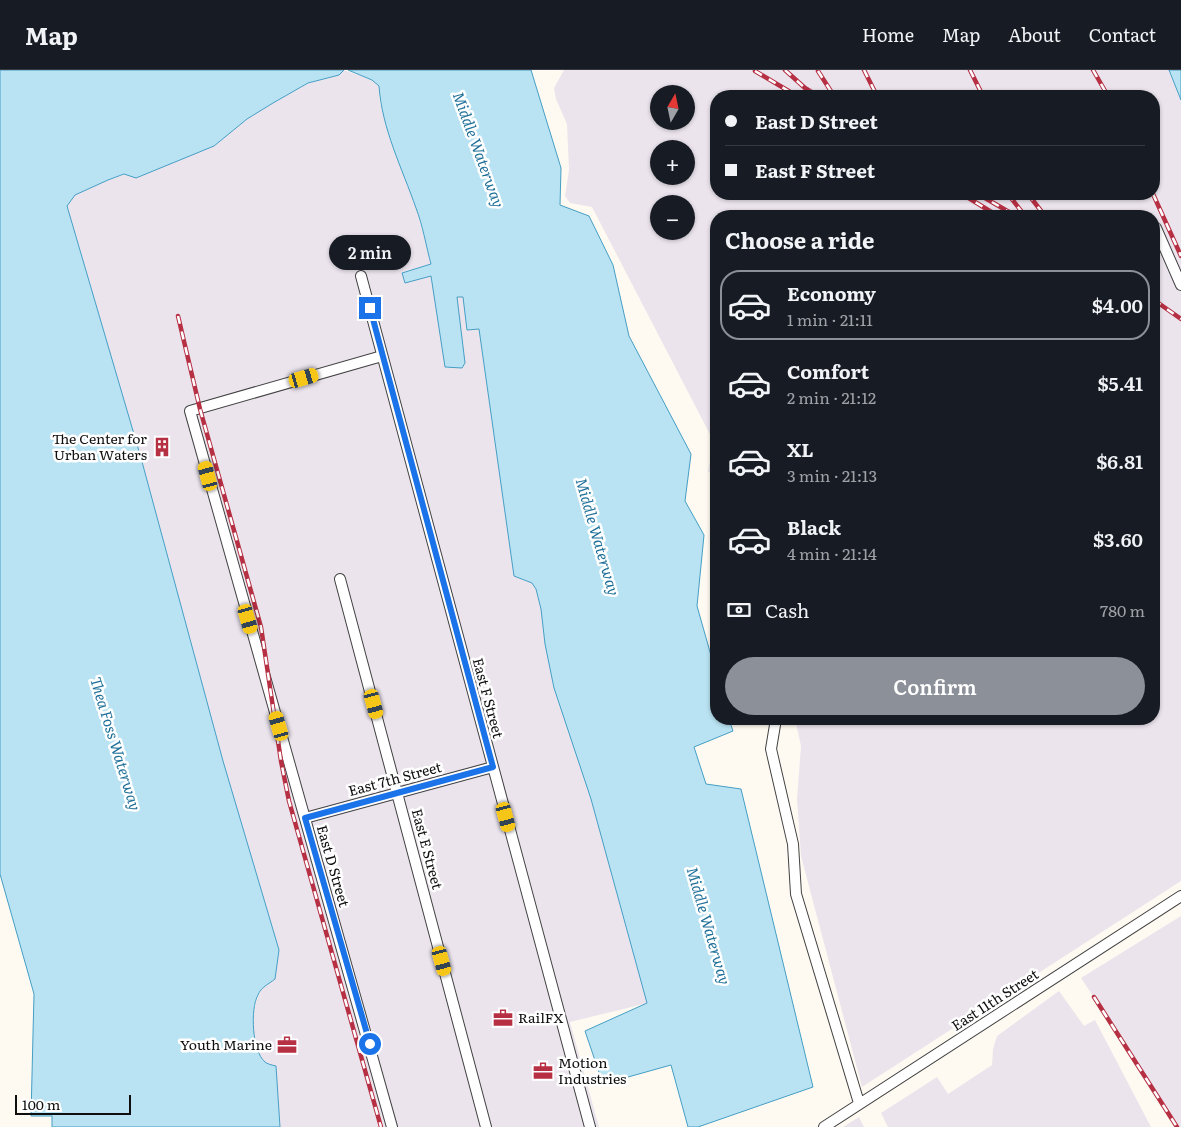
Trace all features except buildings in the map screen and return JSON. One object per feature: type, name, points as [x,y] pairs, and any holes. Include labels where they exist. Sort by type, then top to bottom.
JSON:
[{"type":"street","points":[[1160,237],[1181,285]]},
{"type":"street","name":"East F Street","points":[[361,276],[590,1127]]},
{"type":"street","name":"East D Street","points":[[382,356],[190,411],[392,1127]]},
{"type":"street","name":"East E Street","points":[[340,579],[486,1127]]},
{"type":"street","points":[[775,725],[771,749],[793,844],[796,894],[859,1103]]},
{"type":"street","name":"East 7th Street","points":[[305,818],[493,767]]},
{"type":"street","name":"East 11th Street","points":[[824,1127],[1181,896]]},
{"type":"shaded area","points":[[344,70],[372,80],[379,86],[380,103],[417,210],[431,264],[403,272],[431,276],[463,296],[467,330],[479,329],[514,576],[532,583],[536,589],[554,688],[591,799],[648,1003],[570,1022],[599,1127],[280,1127],[277,1083],[258,1053],[252,1023],[256,1002],[262,988],[275,979],[279,950],[223,761],[141,458],[67,206],[75,195],[108,180],[214,146],[247,119],[273,103],[309,83],[339,75]]},
{"type":"shaded area","points":[[564,70],[1169,70],[1181,100],[1181,881],[862,1087],[801,856],[797,799],[801,746],[796,725],[1160,725],[1160,210],[710,210],[710,434],[592,207],[570,203],[565,196],[569,170],[567,124],[556,99],[554,88]]},
{"type":"shaded area","points":[[1181,916],[1181,1127],[1180,1127],[1081,978]]},
{"type":"shaded area","points":[[1059,991],[1084,1026],[1095,1020],[1151,1127],[888,1127],[881,1113],[937,1077],[948,1094],[992,1065],[993,1049],[997,1036]]},
{"type":"shaded area","points":[[859,1117],[864,1127],[843,1127]]},
{"type":"water","name":"Thea Foss Waterway","points":[[0,70],[344,70],[339,75],[308,83],[273,103],[247,119],[214,146],[136,178],[124,174],[108,180],[75,195],[67,206],[141,458],[223,761],[279,950],[275,979],[259,992],[255,1001],[253,1019],[257,1049],[266,1063],[276,1066],[280,1127],[52,1127],[52,1116],[31,1116],[34,994],[0,874]]},
{"type":"water","name":"Middle Waterway","points":[[348,70],[531,70],[561,168],[560,205],[589,216],[613,265],[629,336],[691,454],[685,501],[704,535],[697,606],[710,652],[710,725],[731,725],[733,731],[694,747],[706,784],[741,789],[813,1087],[698,1127],[688,1127],[671,1065],[603,1084],[585,1031],[647,1003],[591,799],[554,688],[536,589],[532,583],[514,576],[479,329],[467,330],[463,297],[457,297],[465,363],[462,368],[445,367],[431,276],[405,283],[402,273],[431,264],[423,229],[388,133],[379,86],[372,80]]},
{"type":"water","points":[[1169,70],[1181,70],[1181,100]]},
{"type":"railway","points":[[785,70],[808,90]]},
{"type":"railway","points":[[864,70],[874,90]]},
{"type":"railway","points":[[970,70],[980,90]]},
{"type":"railway","points":[[1093,70],[1105,90]]},
{"type":"railway","points":[[755,71],[787,90]]},
{"type":"railway","points":[[818,71],[830,90]]},
{"type":"railway","points":[[972,200],[988,210]]},
{"type":"railway","points":[[988,200],[1006,210]]},
{"type":"railway","points":[[1013,200],[1020,210]]},
{"type":"railway","points":[[1033,200],[1040,210]]},
{"type":"railway","points":[[1156,200],[1181,256]]},
{"type":"railway","points":[[1160,304],[1181,319]]},
{"type":"railway","points":[[178,316],[200,409],[261,627],[281,761],[289,801],[381,1127]]},
{"type":"railway","points":[[1094,997],[1177,1127]]},
{"type":"place","name":"The Center for Urban Waters","points":[[162,447]]},
{"type":"place","name":"RailFX","points":[[503,1018]]},
{"type":"place","name":"Youth Marine","points":[[287,1045]]},
{"type":"place","name":"Motion Industries","points":[[543,1071]]},
{"type":"route","points":[[370,308],[493,767],[305,818],[370,1044]]}]
